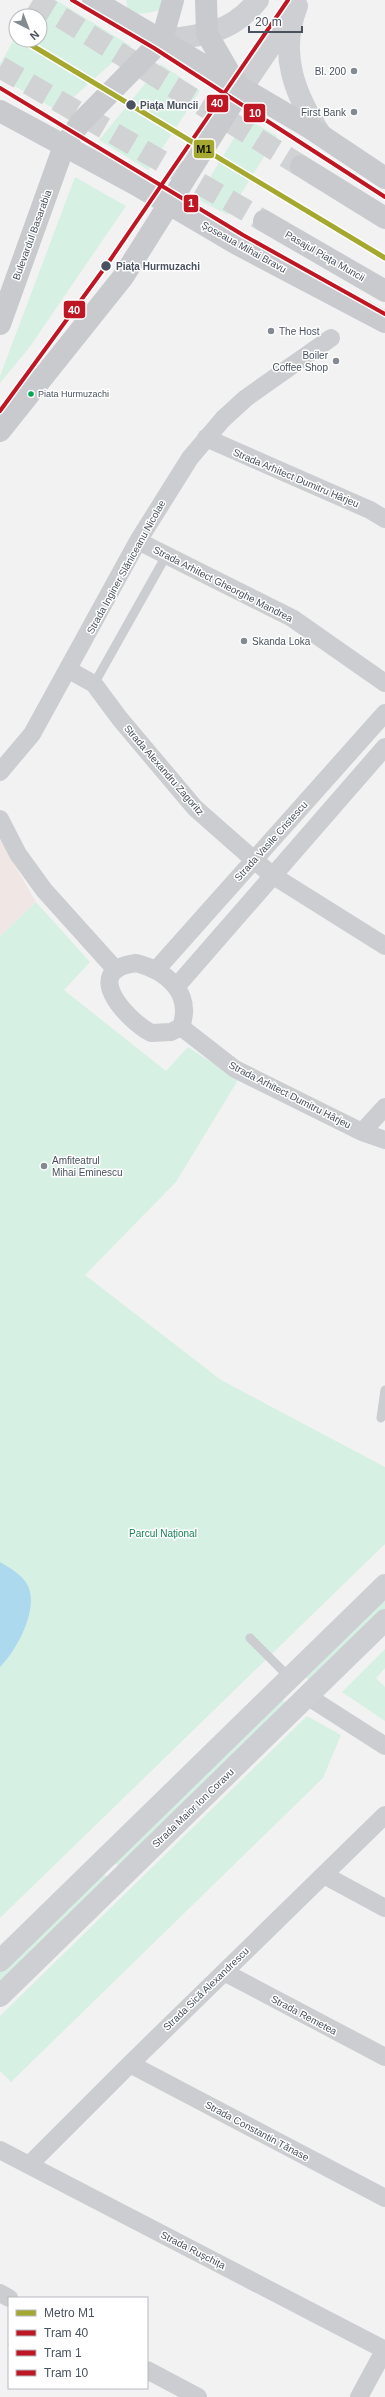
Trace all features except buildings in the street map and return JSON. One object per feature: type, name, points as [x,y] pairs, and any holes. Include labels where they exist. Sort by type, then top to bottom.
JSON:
[{"type":"main road","points":[[93,0],[321,135],[385,178]]},
{"type":"main road","points":[[162,40],[173,0]]},
{"type":"main road","points":[[206,0],[207,34],[229,72],[242,88]]},
{"type":"main road","name":"Bulevardul Basarabia","points":[[0,324],[64,146],[81,122],[162,40]]},
{"type":"main road","points":[[0,431],[123,276],[242,88]]},
{"type":"main road","name":"Șoseaua Mihai Bravu","points":[[0,111],[169,204],[237,244],[385,322]]},
{"type":"main road","points":[[301,166],[385,218]]},
{"type":"main road","name":"Pasajul Piața Muncii","points":[[264,221],[385,291]]},
{"type":"street","points":[[162,40],[207,34],[228,27],[240,19],[258,0]]},
{"type":"street","points":[[242,88],[300,3]]},
{"type":"street","points":[[300,3],[289,46],[291,74],[299,98],[321,135]]},
{"type":"street","name":"Strada Inginer Slăniceanu Nicolae","points":[[0,772],[32,734],[69,670],[138,541],[179,475],[206,438],[246,398],[331,338]]},
{"type":"street","name":"Strada Arhitect Dumitru Hârjeu","points":[[206,438],[370,510],[385,519]]},
{"type":"street","name":"Strada Arhitect Gheorghe Mandrea","points":[[138,541],[292,618],[385,682]]},
{"type":"street","name":"Strada Alexandru Zagoritz","points":[[69,670],[94,684],[120,719],[195,808],[254,860],[272,875],[385,946]]},
{"type":"street","name":"Strada Vasile Cristescu","points":[[156,970],[385,713]]},
{"type":"street","points":[[176,986],[385,747]]},
{"type":"street","points":[[0,818],[18,854],[44,890],[116,970]]},
{"type":"street","points":[[136,963],[156,970],[176,986],[185,1003],[185,1015],[181,1027],[171,1032],[151,1033],[118,1007],[113,999],[110,989],[110,979],[116,970],[124,964],[136,963]]},
{"type":"street","name":"Strada Arhitect Dumitru Hârjeu","points":[[181,1027],[235,1069],[362,1132],[385,1140]]},
{"type":"street","points":[[362,1132],[385,1106]]},
{"type":"street","points":[[0,1961],[385,1585]]},
{"type":"street","name":"Strada Maior Ion Coravu","points":[[0,1996],[385,1620]]},
{"type":"street","points":[[290,1678],[307,1696],[385,1746]]},
{"type":"street","name":"Strada Sică Alexandrescu","points":[[29,2165],[130,2064],[385,1815]]},
{"type":"street","points":[[104,1860],[121,1878]]},
{"type":"street","points":[[324,1875],[385,1908]]},
{"type":"street","name":"Strada Remetea","points":[[224,1972],[385,2057]]},
{"type":"street","name":"Strada Constantin Tănase","points":[[130,2064],[385,2198]]},
{"type":"street","name":"Strada Rușchița","points":[[0,2150],[385,2350]]},
{"type":"street","points":[[359,2397],[385,2350]]},
{"type":"street","points":[[148,2371],[198,2397]]},
{"type":"lane","points":[[94,684],[166,556]]},
{"type":"lane","points":[[381,1418],[385,1390]]},
{"type":"lane","points":[[250,1638],[290,1678]]},
{"type":"shaded area","points":[[0,840],[36,902],[0,936]]},
{"type":"green space","points":[[37,0],[56,0],[131,46],[58,111],[0,78],[0,64],[9,48],[48,48],[48,8],[32,8]]},
{"type":"green space","points":[[126,0],[162,0],[159,10],[143,14],[128,11]]},
{"type":"green space","points":[[161,64],[200,91],[148,170],[99,140]]},
{"type":"green space","points":[[246,118],[277,136],[228,215],[197,199]]},
{"type":"green space","points":[[75,177],[126,206],[29,348],[0,383],[0,376]]},
{"type":"green space","name":"Parcul Național","points":[[36,902],[90,962],[64,990],[166,1071],[188,1047],[238,1080],[176,1182],[85,1275],[221,1380],[385,1467],[385,1544],[0,1918],[0,936]]},
{"type":"green space","points":[[385,1592],[385,1613],[312,1682],[305,1677]]},
{"type":"green space","points":[[385,1649],[385,1668],[376,1678],[385,1687],[385,1721],[342,1692]]},
{"type":"green space","points":[[281,1699],[286,1703],[119,1867],[115,1862]]},
{"type":"green space","points":[[307,1716],[341,1735],[323,1778],[11,2082],[0,2071],[0,2016]]},
{"type":"green space","points":[[104,1874],[108,1878],[0,1989],[0,1968]]},
{"type":"water","points":[[0,1562],[16,1572],[26,1582],[31,1595],[31,1606],[19,1640],[7,1660],[0,1667]]},
{"type":"tunnel","points":[[33,0],[301,166]]},
{"type":"tunnel","points":[[0,67],[264,221]]},
{"type":"metro line","name":"M1","points":[[36,48],[385,258]]},
{"type":"tram line","name":"10","points":[[72,0],[154,48],[385,197]]},
{"type":"tram line","name":"40","points":[[0,411],[106,266],[288,0]]},
{"type":"tram line","name":"1","points":[[0,88],[243,235],[385,314]]},
{"type":"place","name":"Bl. 200","points":[[354,71]]},
{"type":"place","name":"Piața Muncii","points":[[131,105]]},
{"type":"place","name":"First Bank","points":[[354,112]]},
{"type":"place","name":"Piața Hurmuzachi","points":[[106,266]]},
{"type":"place","name":"The Host","points":[[271,331]]},
{"type":"place","name":"Boiler Coffee Shop","points":[[336,361]]},
{"type":"place","name":"Piata Hurmuzachi","points":[[31,394]]},
{"type":"place","name":"Skanda Loka","points":[[244,641]]},
{"type":"place","name":"Amfiteatrul Mihai Eminescu","points":[[44,1166]]}]
